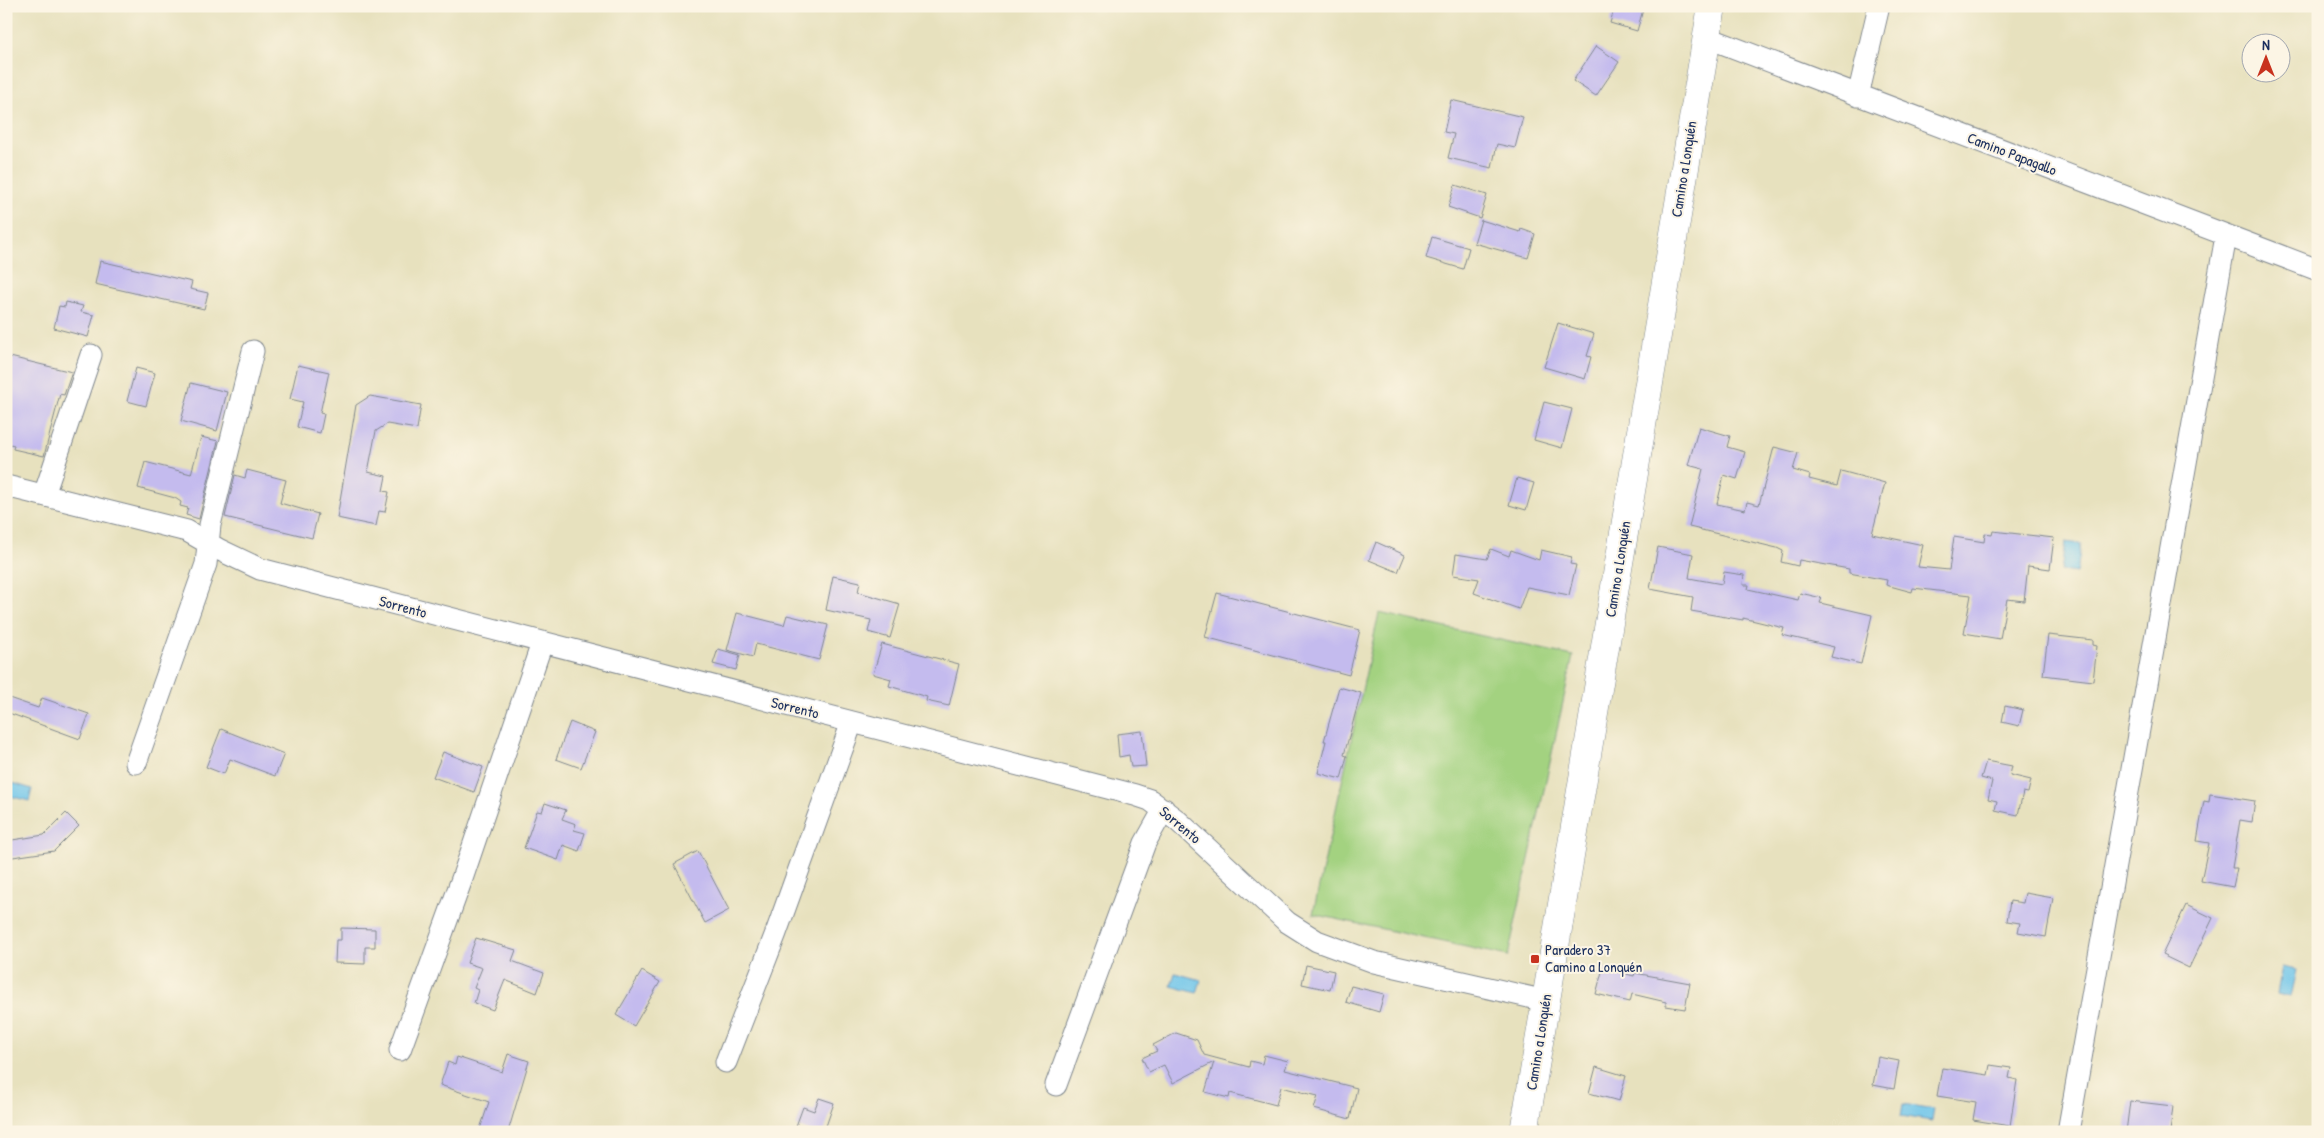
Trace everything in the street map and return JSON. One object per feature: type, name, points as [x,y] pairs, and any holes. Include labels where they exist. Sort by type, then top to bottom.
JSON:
[{"type":"main road","name":"Camino a Lonquén","points":[[1524,1132],[1712,6]]},
{"type":"street","points":[[1858,96],[1879,6]]},
{"type":"street","name":"Camino Papagallo","points":[[1706,37],[2318,270]]},
{"type":"street","points":[[2068,1132],[2226,236]]},
{"type":"street","points":[[136,763],[206,564],[210,525],[253,351]]},
{"type":"street","points":[[44,495],[90,355]]},
{"type":"street","name":"Sorrento","points":[[6,486],[187,531],[260,569],[1150,800],[1164,809],[1287,922],[1317,941],[1374,962],[1546,1001]]},
{"type":"street","points":[[400,1050],[463,876],[542,643]]},
{"type":"street","points":[[726,1062],[773,942],[852,722]]},
{"type":"street","points":[[1056,1085],[1145,843],[1164,809]]},
{"type":"green space","points":[[1379,613],[1573,656],[1508,956],[1313,914]]},
{"type":"water","points":[[2065,542],[2081,544],[2077,573],[2061,571]]},
{"type":"water","points":[[6,781],[32,789],[29,801],[6,795]]},
{"type":"water","points":[[2282,967],[2296,970],[2290,997],[2277,994]]},
{"type":"water","points":[[1175,973],[1201,980],[1197,993],[1171,986]]},
{"type":"water","points":[[1903,1104],[1934,1109],[1932,1121],[1901,1116]]},
{"type":"building","points":[[1615,6],[1644,6],[1637,31],[1610,23]]},
{"type":"building","points":[[1596,46],[1619,62],[1596,96],[1573,81]]},
{"type":"building","points":[[1451,100],[1523,117],[1515,148],[1497,144],[1492,168],[1448,158],[1454,134],[1444,132]]},
{"type":"building","points":[[1455,185],[1487,195],[1480,218],[1448,207]]},
{"type":"building","points":[[1481,220],[1520,232],[1521,229],[1535,234],[1528,258],[1474,243]]},
{"type":"building","points":[[1432,237],[1469,248],[1463,269],[1426,258]]},
{"type":"building","points":[[100,261],[192,282],[190,289],[208,293],[204,309],[95,284]]},
{"type":"building","points":[[66,302],[83,306],[81,312],[94,315],[88,337],[54,328],[59,306],[65,307]]},
{"type":"building","points":[[1558,323],[1594,334],[1587,356],[1591,357],[1585,379],[1544,367]]},
{"type":"building","points":[[6,356],[72,372],[64,395],[60,394],[44,456],[13,449],[14,445],[6,443]]},
{"type":"building","points":[[298,365],[329,372],[320,413],[324,414],[320,433],[297,427],[303,402],[290,399]]},
{"type":"building","points":[[136,368],[155,373],[146,406],[127,401]]},
{"type":"building","points":[[191,383],[227,392],[217,431],[181,421]]},
{"type":"building","points":[[370,396],[421,405],[417,429],[387,424],[376,431],[368,472],[386,476],[383,491],[389,492],[385,512],[379,511],[376,526],[337,518],[356,405]]},
{"type":"building","points":[[1544,402],[1572,409],[1562,448],[1534,440]]},
{"type":"building","points":[[1699,427],[1730,436],[1727,447],[1745,452],[1737,479],[1724,475],[1717,504],[1745,510],[1747,502],[1759,505],[1774,447],[1798,453],[1793,470],[1810,475],[1809,479],[1837,486],[1841,471],[1885,483],[1872,534],[1923,545],[1918,567],[1949,570],[1954,537],[1984,542],[1985,534],[1992,535],[1993,531],[2054,538],[2050,569],[2028,566],[2024,601],[2007,599],[2000,639],[1964,633],[1971,595],[1913,588],[1912,592],[1886,585],[1887,580],[1849,573],[1849,569],[1799,560],[1798,566],[1781,562],[1783,551],[1777,548],[1689,527],[1703,469],[1688,465]]},
{"type":"building","points":[[201,437],[218,441],[199,519],[186,515],[188,508],[180,506],[181,502],[175,498],[138,488],[145,462],[191,474]]},
{"type":"building","points":[[247,470],[286,480],[280,503],[318,514],[312,538],[225,517],[235,475],[245,478]]},
{"type":"building","points":[[1517,478],[1534,483],[1526,510],[1509,505]]},
{"type":"building","points":[[1376,542],[1405,555],[1398,572],[1369,560]]},
{"type":"building","points":[[1658,547],[1693,554],[1689,578],[1722,584],[1724,572],[1744,575],[1743,585],[1749,585],[1748,589],[1798,600],[1800,593],[1822,598],[1820,603],[1872,615],[1861,664],[1831,657],[1834,647],[1782,635],[1784,628],[1743,618],[1743,620],[1691,611],[1693,597],[1650,589]]},
{"type":"building","points":[[1491,549],[1509,556],[1511,550],[1539,560],[1541,550],[1572,557],[1570,564],[1576,565],[1569,595],[1527,587],[1519,609],[1474,593],[1479,579],[1453,575],[1456,554],[1487,559]]},
{"type":"building","points":[[833,576],[860,582],[858,592],[900,604],[890,638],[868,632],[871,620],[826,610]]},
{"type":"building","points":[[1217,593],[1360,630],[1349,675],[1205,637]]},
{"type":"building","points":[[737,613],[784,625],[787,615],[828,625],[819,660],[756,644],[753,657],[727,650]]},
{"type":"building","points":[[2048,635],[2093,640],[2093,645],[2097,646],[2093,681],[2043,675]]},
{"type":"building","points":[[882,644],[959,664],[949,706],[926,701],[927,697],[889,686],[891,679],[873,674]]},
{"type":"building","points":[[718,649],[740,655],[736,670],[713,664]]},
{"type":"building","points":[[1339,687],[1361,693],[1344,755],[1347,756],[1341,779],[1318,773],[1326,741],[1324,741]]},
{"type":"building","points":[[6,697],[38,708],[42,698],[89,714],[80,739],[6,712]]},
{"type":"building","points":[[2005,706],[2023,710],[2019,726],[2002,722]]},
{"type":"building","points":[[570,722],[595,732],[581,768],[556,759]]},
{"type":"building","points":[[221,729],[284,754],[275,776],[230,759],[224,774],[206,767]]},
{"type":"building","points":[[1142,731],[1146,766],[1131,767],[1129,755],[1119,757],[1117,734]]},
{"type":"building","points":[[443,752],[483,767],[474,792],[433,777]]},
{"type":"building","points":[[1986,761],[2012,766],[2010,775],[2031,780],[2028,793],[2023,792],[2018,815],[1995,810],[1997,801],[1988,799],[1992,781],[1981,778]]},
{"type":"building","points":[[2210,794],[2255,801],[2252,822],[2240,820],[2232,868],[2237,868],[2233,887],[2201,881],[2209,843],[2197,841],[2204,801],[2209,802]]},
{"type":"building","points":[[545,803],[566,810],[562,819],[576,824],[574,830],[585,833],[579,851],[563,845],[558,860],[524,848],[537,811],[542,812]]},
{"type":"building","points":[[66,813],[79,826],[54,851],[6,858],[6,841],[44,835]]},
{"type":"building","points":[[698,851],[729,910],[705,923],[674,864]]},
{"type":"building","points":[[2025,893],[2053,898],[2046,937],[2018,932],[2020,923],[2007,921],[2010,901],[2023,903]]},
{"type":"building","points":[[2186,905],[2213,918],[2189,968],[2162,955]]},
{"type":"building","points":[[341,928],[375,929],[375,947],[365,947],[365,964],[335,963],[336,940],[341,940]]},
{"type":"building","points":[[476,938],[516,950],[512,961],[544,973],[537,993],[505,980],[493,1010],[474,1003],[478,990],[474,988],[482,968],[467,963]]},
{"type":"building","points":[[1306,965],[1334,971],[1330,990],[1302,984]]},
{"type":"building","points":[[1603,968],[1634,976],[1635,973],[1690,983],[1685,1009],[1666,1006],[1666,1002],[1632,994],[1630,1002],[1596,994]]},
{"type":"building","points":[[642,971],[660,982],[634,1026],[616,1015]]},
{"type":"building","points":[[1351,986],[1384,994],[1379,1012],[1346,1002]]},
{"type":"building","points":[[1176,1033],[1197,1040],[1204,1055],[1249,1067],[1250,1061],[1262,1064],[1264,1055],[1288,1061],[1285,1070],[1357,1088],[1350,1119],[1314,1109],[1318,1096],[1281,1087],[1276,1105],[1230,1093],[1229,1098],[1205,1092],[1214,1062],[1173,1083],[1164,1065],[1149,1072],[1142,1058],[1157,1051],[1153,1045]]},
{"type":"building","points":[[508,1054],[529,1061],[508,1132],[479,1132],[489,1102],[440,1085],[448,1062],[455,1065],[457,1057],[502,1072]]},
{"type":"building","points":[[1878,1057],[1899,1061],[1894,1089],[1873,1085]]},
{"type":"building","points":[[1990,1065],[2011,1068],[2009,1078],[2017,1080],[2010,1126],[1973,1120],[1976,1102],[1937,1096],[1942,1068],[1988,1075]]},
{"type":"building","points":[[1596,1067],[1626,1076],[1619,1101],[1589,1093]]},
{"type":"building","points":[[819,1098],[834,1103],[824,1132],[812,1132],[796,1126],[803,1107],[814,1111]]},
{"type":"building","points":[[2130,1101],[2173,1106],[2170,1132],[2126,1132]]},
{"type":"place","name":"Paradero 37 Camino a Lonquén","points":[[1535,959]]}]
